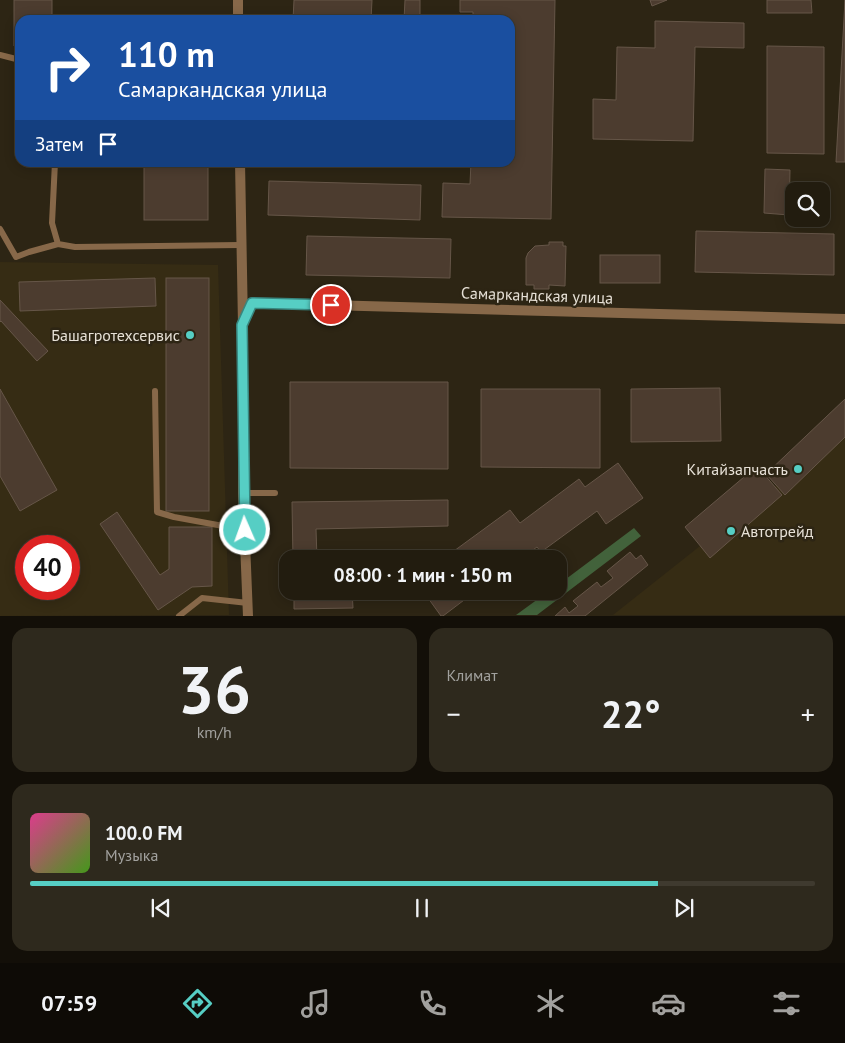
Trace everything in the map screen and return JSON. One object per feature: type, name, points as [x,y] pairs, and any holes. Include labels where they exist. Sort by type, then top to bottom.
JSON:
[{"type":"street","points":[[238,0],[238,15]]},
{"type":"street","points":[[240,167],[243,493],[248,616]]},
{"type":"street","name":"Самаркандская улица","points":[[242,325],[252,303],[845,319]]},
{"type":"lane","points":[[0,55],[15,59]]},
{"type":"lane","points":[[55,167],[52,223],[58,244]]},
{"type":"lane","points":[[0,229],[16,257],[58,244],[75,247],[240,245]]},
{"type":"lane","points":[[155,391],[157,512],[245,530]]},
{"type":"lane","points":[[243,493],[275,493]]},
{"type":"lane","points":[[179,616],[202,598],[248,603]]},
{"type":"shaded area","points":[[0,262],[218,265],[229,615],[0,616]]},
{"type":"shaded area","points":[[845,431],[845,615],[613,615]]},
{"type":"green space","points":[[634,528],[641,536],[567,592],[567,578]]},
{"type":"green space","points":[[537,600],[557,600],[537,615],[516,615]]},
{"type":"building","points":[[14,0],[52,0],[52,15],[15,15],[14,46]]},
{"type":"building","points":[[294,0],[372,0],[371,15],[293,15]]},
{"type":"building","points":[[405,0],[420,0],[420,15],[404,15]]},
{"type":"building","points":[[460,0],[555,0],[551,219],[442,217],[443,183],[470,184],[471,167],[515,167],[515,15],[473,15],[473,12],[460,12]]},
{"type":"building","points":[[650,0],[667,0],[652,6]]},
{"type":"building","points":[[767,0],[811,0],[812,13],[767,13]]},
{"type":"building","points":[[845,0],[845,162],[836,162]]},
{"type":"building","points":[[655,21],[744,23],[744,48],[695,47],[693,141],[593,139],[593,99],[616,100],[617,47],[655,48]]},
{"type":"building","points":[[767,46],[824,47],[824,154],[767,153]]},
{"type":"building","points":[[144,167],[208,167],[208,220],[144,220]]},
{"type":"building","points":[[765,169],[790,170],[790,182],[785,182],[785,215],[764,213]]},
{"type":"building","points":[[269,181],[421,185],[420,220],[268,215]]},
{"type":"building","points":[[696,231],[834,234],[834,275],[695,272]]},
{"type":"building","points":[[307,236],[451,239],[450,278],[306,275]]},
{"type":"building","points":[[549,242],[563,242],[563,246],[566,246],[565,286],[549,285],[549,289],[534,289],[534,285],[526,285],[526,258],[535,246],[549,245]]},
{"type":"building","points":[[600,255],[660,255],[660,283],[600,283]]},
{"type":"building","points":[[155,278],[156,306],[20,311],[19,282]]},
{"type":"building","points":[[166,278],[209,278],[209,511],[166,511]]},
{"type":"building","points":[[0,300],[48,351],[37,361],[0,322]]},
{"type":"building","points":[[290,382],[448,382],[448,469],[290,468]]},
{"type":"building","points":[[720,388],[721,441],[631,442],[631,389]]},
{"type":"building","points":[[0,389],[57,490],[20,511],[0,476]]},
{"type":"building","points":[[481,389],[600,389],[600,468],[481,467]]},
{"type":"building","points":[[845,399],[845,437],[785,495],[766,474]]},
{"type":"building","points":[[618,463],[643,498],[606,524],[597,511],[544,550],[539,550],[537,547],[533,550],[455,550],[510,510],[520,523],[579,479],[585,487]]},
{"type":"building","points":[[757,466],[782,495],[710,558],[685,527]]},
{"type":"building","points":[[448,500],[448,526],[316,529],[317,550],[293,550],[292,502]]},
{"type":"building","points":[[117,512],[160,575],[169,569],[169,527],[212,527],[212,586],[192,587],[158,610],[100,524]]},
{"type":"building","points":[[630,552],[636,559],[641,555],[648,565],[585,616],[555,616],[565,607],[569,613],[578,606],[573,601],[597,582],[601,587],[613,578],[607,571]]},
{"type":"building","points":[[294,600],[353,600],[353,608],[294,609]]},
{"type":"building","points":[[429,600],[464,600],[443,616],[441,616]]},
{"type":"place","name":"Башагротехсервис","points":[[190,335]]},
{"type":"place","name":"Китайзапчасть","points":[[798,469]]},
{"type":"place","name":"Автотрейд","points":[[731,531]]},
{"type":"route","points":[[245,530],[242,325],[252,303],[331,305]]}]
